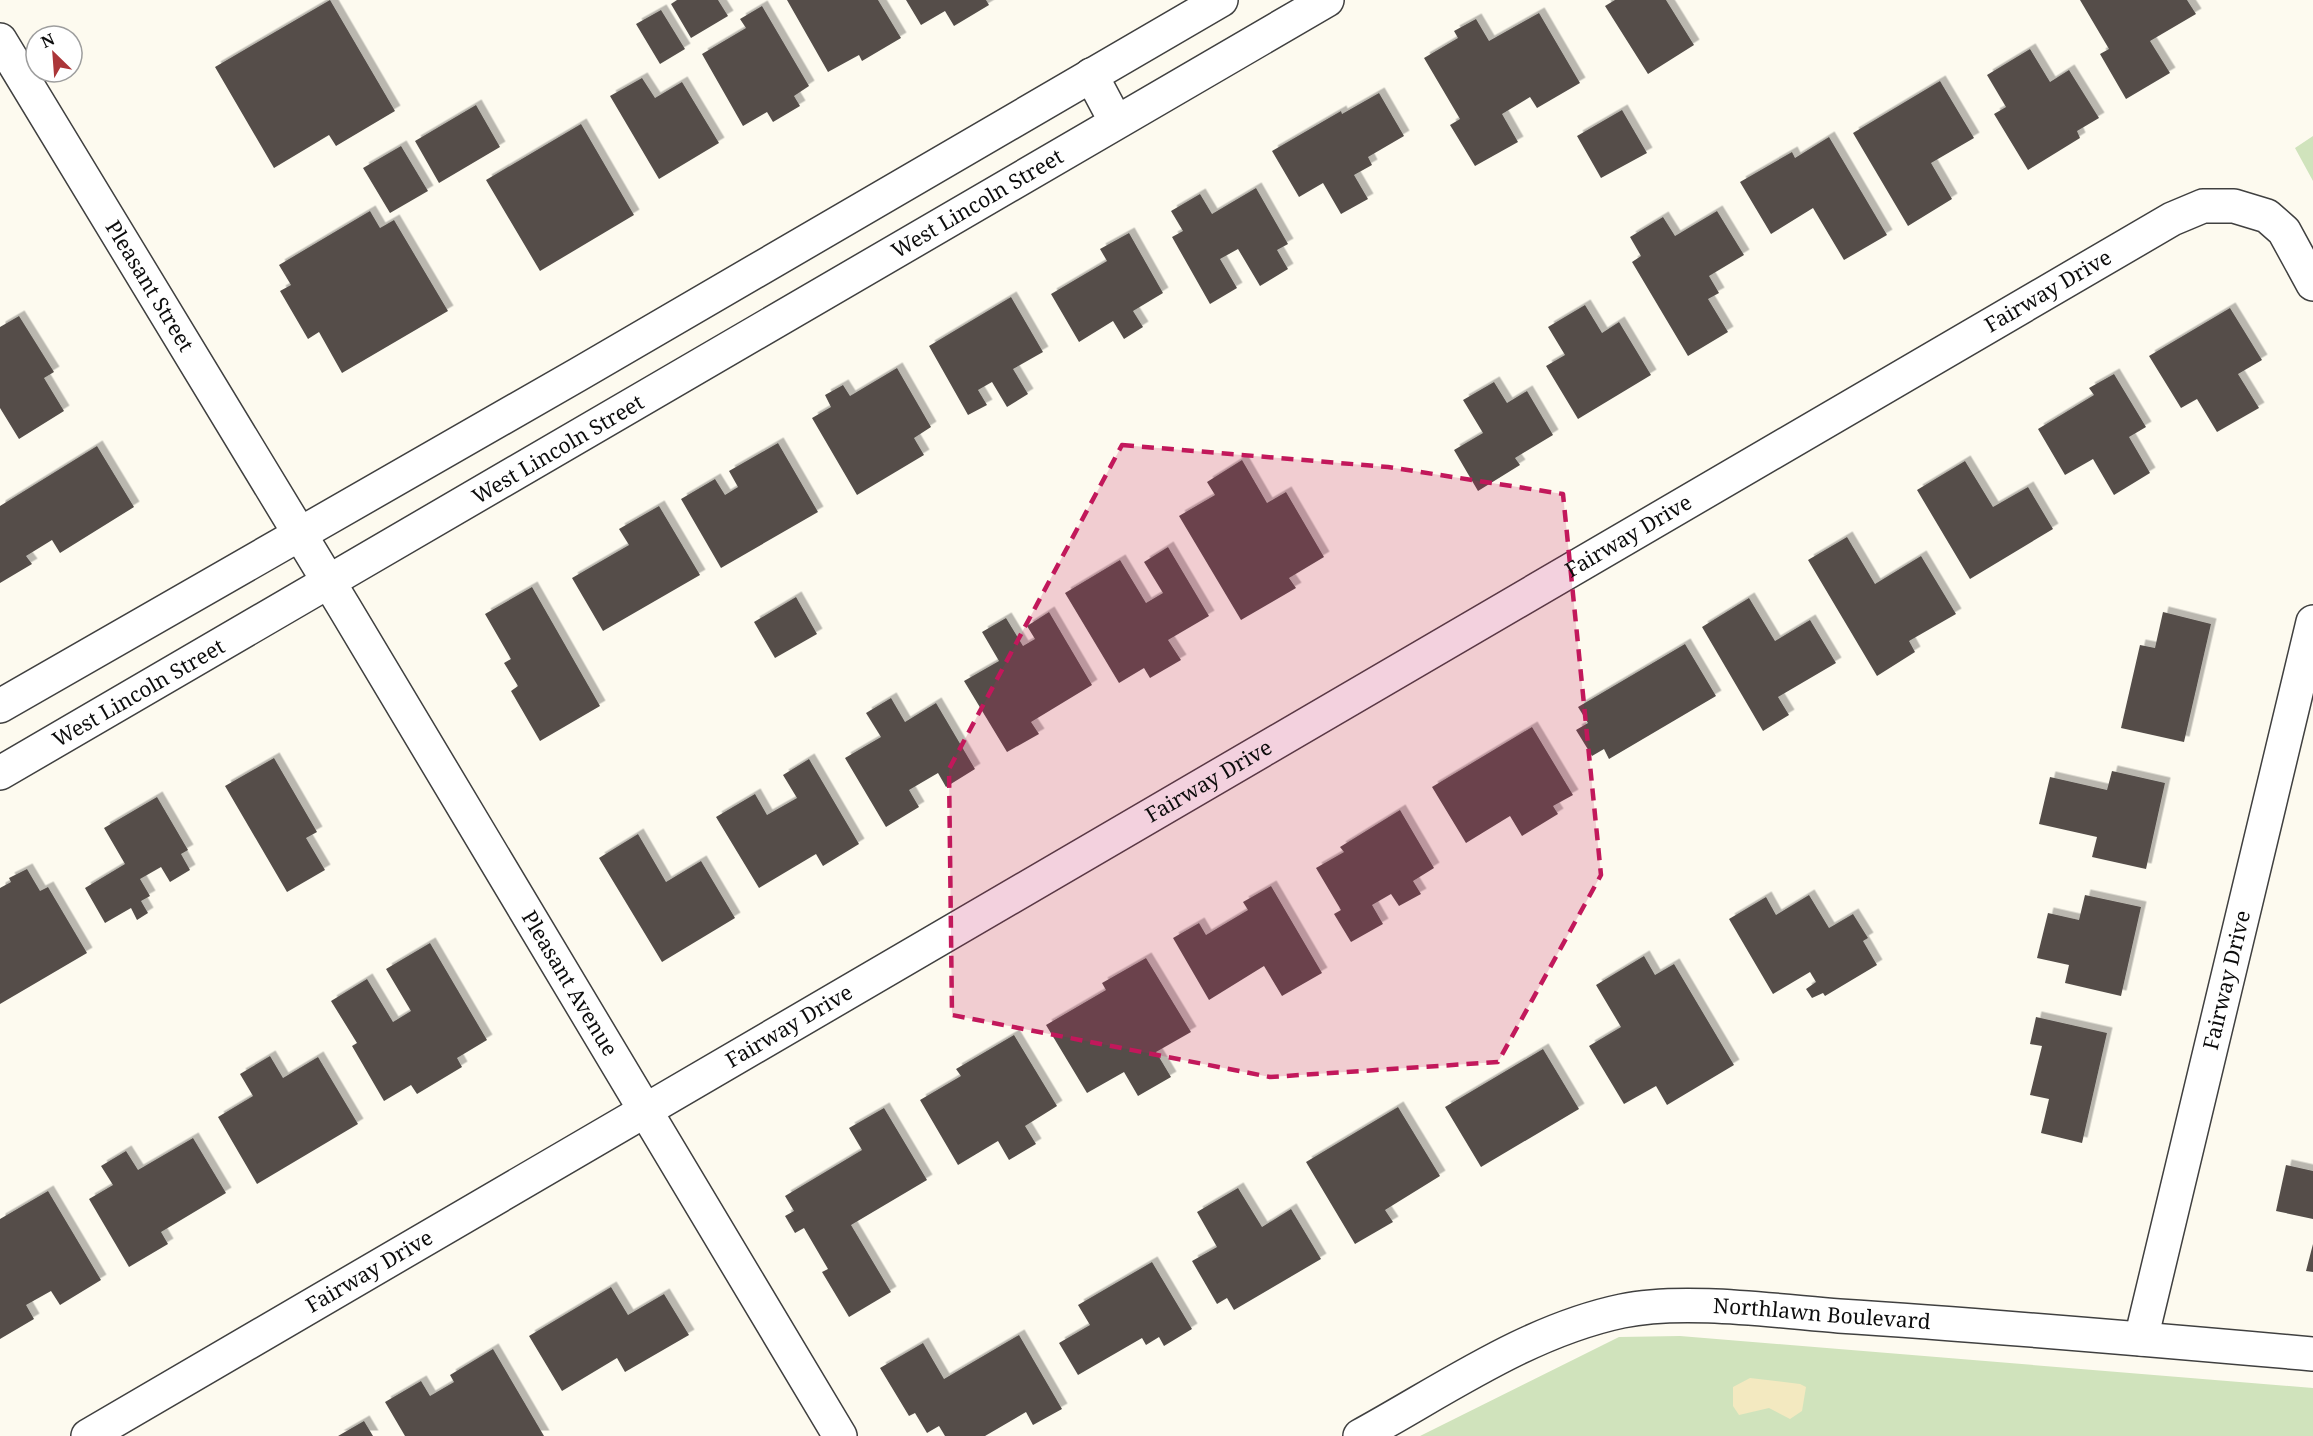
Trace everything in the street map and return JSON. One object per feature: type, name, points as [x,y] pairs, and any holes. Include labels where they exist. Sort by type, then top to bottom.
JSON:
[{"type":"street","points":[[0,706],[600,362],[1221,0]]},
{"type":"street","name":"West Lincoln Street","points":[[0,773],[330,584],[1327,0]]},
{"type":"street","name":"Pleasant Street","points":[[0,40],[191,358],[300,533]]},
{"type":"street","points":[[1091,75],[1116,122]]},
{"type":"street","name":"Fairway Drive","points":[[88,1436],[2172,219],[2203,206],[2234,206],[2267,216],[2284,231],[2313,285]]},
{"type":"street","name":"Pleasant Avenue","points":[[300,533],[840,1436]]},
{"type":"street","name":"Fairway Drive","points":[[2141,1339],[2313,622]]},
{"type":"street","name":"Northlawn Boulevard","points":[[1360,1436],[1514,1350],[1555,1331],[1624,1310],[1706,1307],[2313,1354]]},
{"type":"highlighted area","points":[[1122,445],[1388,467],[1563,494],[1601,875],[1498,1062],[1270,1077],[952,1015],[949,769]]},
{"type":"green space","points":[[2313,136],[2313,181],[2295,148]]},
{"type":"green space","points":[[1680,1336],[2313,1388],[2313,1436],[1420,1436],[1619,1337]]},
{"type":"sand","points":[[1750,1378],[1800,1384],[1806,1387],[1802,1411],[1790,1419],[1769,1408],[1739,1415],[1733,1406],[1733,1387]]},
{"type":"building","points":[[330,0],[395,111],[336,146],[329,135],[274,168],[215,67]]},
{"type":"building","points":[[677,0],[718,0],[728,16],[691,38],[671,4]]},
{"type":"building","points":[[787,0],[878,0],[901,38],[862,61],[859,55],[828,72]]},
{"type":"building","points":[[906,0],[986,0],[989,5],[954,26],[945,11],[921,25]]},
{"type":"building","points":[[1615,0],[1666,0],[1694,45],[1648,74],[1605,6]]},
{"type":"building","points":[[2080,0],[2187,0],[2196,14],[2150,41],[2170,73],[2126,99],[2100,54],[2109,49]]},
{"type":"building","points":[[762,6],[809,86],[794,96],[800,106],[773,122],[767,112],[743,126],[702,54],[746,28],[740,19]]},
{"type":"building","points":[[661,10],[685,49],[660,64],[636,24]]},
{"type":"building","points":[[1539,13],[1580,83],[1537,108],[1530,97],[1502,114],[1518,142],[1475,166],[1450,125],[1460,119],[1424,58],[1458,38],[1454,31],[1476,19],[1489,41]]},
{"type":"building","points":[[2030,49],[2050,82],[2069,70],[2099,118],[2077,131],[2080,138],[2028,170],[1994,114],[2006,107],[1987,75]]},
{"type":"building","points":[[642,78],[655,98],[682,82],[719,143],[659,179],[610,96]]},
{"type":"building","points":[[1940,81],[1974,138],[1931,163],[1952,199],[1908,226],[1853,133]]},
{"type":"building","points":[[1379,93],[1404,136],[1368,157],[1372,165],[1354,175],[1368,199],[1341,214],[1323,183],[1299,197],[1272,151],[1341,111],[1342,114]]},
{"type":"building","points":[[476,105],[500,147],[439,183],[415,141]]},
{"type":"building","points":[[1622,110],[1647,153],[1601,178],[1577,136]]},
{"type":"building","points":[[581,124],[634,215],[540,271],[486,180]]},
{"type":"building","points":[[1829,137],[1887,235],[1844,260],[1813,208],[1771,234],[1740,182],[1792,152],[1795,158]]},
{"type":"building","points":[[401,146],[428,191],[390,213],[363,168]]},
{"type":"building","points":[[1256,188],[1288,244],[1277,250],[1288,269],[1260,286],[1238,249],[1220,259],[1237,288],[1210,304],[1172,237],[1183,231],[1171,211],[1200,194],[1212,214]]},
{"type":"building","points":[[370,211],[380,228],[394,220],[448,311],[342,373],[319,332],[308,339],[280,291],[291,285],[279,265]]},
{"type":"building","points":[[1717,211],[1744,255],[1709,276],[1719,293],[1708,299],[1728,332],[1688,356],[1632,262],[1641,256],[1630,237],[1663,217],[1675,236]]},
{"type":"building","points":[[1129,233],[1163,293],[1133,311],[1143,327],[1124,339],[1113,321],[1079,342],[1051,294],[1107,261],[1100,249]]},
{"type":"building","points":[[1011,297],[1043,352],[1013,369],[1028,394],[1007,407],[992,382],[978,390],[987,405],[968,415],[929,346]]},
{"type":"building","points":[[1585,305],[1602,333],[1619,322],[1651,375],[1578,419],[1546,366],[1565,355],[1548,327]]},
{"type":"building","points":[[2230,308],[2262,360],[2238,374],[2259,408],[2217,432],[2197,399],[2181,408],[2149,356]]},
{"type":"building","points":[[19,316],[54,372],[44,378],[64,411],[19,439],[0,408],[0,327]]},
{"type":"building","points":[[897,368],[931,427],[914,438],[924,455],[857,495],[812,418],[831,407],[825,395],[843,385],[850,396]]},
{"type":"building","points":[[2114,374],[2146,427],[2129,437],[2150,473],[2114,495],[2093,459],[2065,475],[2038,429],[2094,395],[2089,388]]},
{"type":"building","points":[[1494,382],[1507,403],[1527,391],[1553,435],[1515,458],[1520,465],[1478,491],[1454,450],[1483,433],[1463,400]]},
{"type":"building","points":[[778,443],[818,512],[721,568],[681,499],[715,479],[725,495],[738,487],[729,471]]},
{"type":"building","points":[[97,446],[134,507],[60,553],[52,540],[26,556],[32,564],[0,583],[0,506]]},
{"type":"building","points":[[1242,460],[1267,503],[1286,492],[1324,557],[1289,578],[1296,588],[1241,620],[1179,516],[1215,495],[1207,482]]},
{"type":"building","points":[[1965,461],[1993,507],[2028,487],[2053,529],[1970,579],[1917,490]]},
{"type":"building","points":[[659,506],[700,575],[603,631],[572,578],[629,545],[619,529]]},
{"type":"building","points":[[1847,537],[1875,584],[1921,556],[1956,614],[1909,641],[1915,652],[1877,676],[1808,560]]},
{"type":"building","points":[[1168,547],[1209,616],[1168,640],[1181,660],[1150,678],[1144,668],[1119,683],[1065,593],[1120,560],[1146,603],[1163,593],[1144,562]]},
{"type":"building","points":[[532,587],[600,706],[540,741],[511,691],[518,686],[504,663],[511,659],[485,614]]},
{"type":"building","points":[[796,597],[817,634],[775,658],[754,622]]},
{"type":"building","points":[[1749,598],[1775,641],[1810,620],[1836,663],[1778,697],[1789,715],[1763,731],[1702,627]]},
{"type":"building","points":[[1049,612],[1092,685],[1031,722],[1039,734],[1007,752],[964,681],[999,661],[982,632],[1006,618],[1023,646],[1035,639],[1027,626]]},
{"type":"building","points":[[2163,612],[2211,624],[2184,742],[2121,728],[2140,645],[2155,648]]},
{"type":"building","points":[[1685,644],[1716,696],[1609,759],[1604,749],[1592,756],[1576,730],[1588,723],[1578,707]]},
{"type":"building","points":[[891,698],[905,722],[936,703],[975,769],[946,787],[938,773],[909,790],[919,807],[886,827],[845,758],[881,737],[866,713]]},
{"type":"building","points":[[1532,727],[1573,795],[1553,806],[1558,814],[1522,836],[1510,816],[1466,843],[1432,787]]},
{"type":"building","points":[[274,758],[317,832],[306,838],[325,870],[287,892],[225,786]]},
{"type":"building","points":[[809,759],[859,844],[823,866],[816,854],[759,888],[716,817],[755,794],[767,815],[797,798],[783,775]]},
{"type":"building","points":[[2112,771],[2165,783],[2146,869],[2092,857],[2097,837],[2039,824],[2050,777],[2107,790]]},
{"type":"building","points":[[157,797],[188,850],[181,854],[190,870],[170,882],[161,867],[140,879],[150,896],[141,901],[148,913],[137,920],[131,908],[105,923],[85,888],[125,864],[104,828]]},
{"type":"building","points":[[1400,810],[1434,868],[1413,881],[1421,894],[1399,906],[1391,894],[1372,905],[1383,924],[1351,942],[1334,914],[1341,910],[1316,868],[1344,852],[1340,847]]},
{"type":"building","points":[[638,834],[666,882],[701,861],[735,918],[662,962],[599,858]]},
{"type":"building","points":[[27,869],[40,891],[48,887],[87,953],[0,1004],[0,888],[11,882],[9,878]]},
{"type":"building","points":[[1271,886],[1322,973],[1282,996],[1264,966],[1209,1000],[1173,938],[1199,923],[1206,935],[1248,910],[1243,902]]},
{"type":"building","points":[[1809,895],[1829,928],[1853,914],[1868,938],[1863,941],[1877,965],[1825,996],[1823,993],[1812,998],[1806,989],[1816,982],[1810,972],[1773,994],[1729,919],[1766,897],[1776,915]]},
{"type":"building","points":[[2085,895],[2141,907],[2121,996],[2065,983],[2069,965],[2037,958],[2048,913],[2079,920]]},
{"type":"building","points":[[430,943],[487,1040],[457,1058],[462,1067],[417,1094],[411,1085],[384,1101],[352,1046],[357,1043],[331,1001],[367,979],[393,1022],[411,1011],[386,969]]},
{"type":"building","points":[[1644,956],[1655,975],[1674,964],[1734,1065],[1667,1105],[1656,1086],[1624,1104],[1589,1046],[1621,1027],[1596,985]]},
{"type":"building","points":[[1146,958],[1191,1032],[1156,1052],[1171,1077],[1138,1096],[1124,1072],[1087,1093],[1046,1025],[1106,990],[1102,983]]},
{"type":"building","points":[[2036,1017],[2107,1033],[2082,1143],[2041,1133],[2049,1099],[2030,1095],[2042,1046],[2030,1044]]},
{"type":"building","points":[[1014,1035],[1057,1106],[1025,1126],[1036,1144],[1009,1160],[998,1141],[958,1165],[920,1100],[961,1076],[956,1069]]},
{"type":"building","points":[[1543,1049],[1579,1109],[1481,1167],[1445,1107]]},
{"type":"building","points":[[270,1056],[283,1078],[318,1057],[358,1124],[257,1184],[218,1117],[253,1096],[240,1074]]},
{"type":"building","points":[[1398,1107],[1440,1176],[1385,1210],[1393,1222],[1355,1244],[1306,1162]]},
{"type":"building","points":[[884,1108],[927,1180],[851,1225],[891,1292],[849,1317],[822,1272],[828,1269],[804,1228],[795,1233],[785,1216],[794,1211],[785,1196],[862,1150],[849,1128]]},
{"type":"building","points":[[193,1138],[226,1193],[161,1232],[168,1244],[129,1267],[89,1199],[113,1185],[101,1166],[126,1151],[138,1170]]},
{"type":"building","points":[[2286,1165],[2313,1171],[2313,1219],[2276,1211]]},
{"type":"building","points":[[1238,1188],[1262,1227],[1291,1209],[1321,1259],[1234,1310],[1227,1298],[1217,1304],[1192,1261],[1217,1247],[1197,1212]]},
{"type":"building","points":[[48,1191],[101,1280],[60,1305],[51,1291],[26,1305],[34,1319],[0,1339],[0,1219]]},
{"type":"building","points":[[2313,1244],[2313,1272],[2306,1271]]},
{"type":"building","points":[[1152,1262],[1192,1329],[1164,1346],[1159,1337],[1146,1345],[1142,1338],[1078,1375],[1059,1343],[1090,1325],[1078,1305]]},
{"type":"building","points":[[611,1287],[628,1315],[664,1294],[689,1335],[625,1372],[617,1358],[562,1391],[529,1336]]},
{"type":"building","points":[[1019,1335],[1062,1409],[1033,1425],[1026,1412],[985,1436],[945,1436],[939,1426],[927,1433],[915,1413],[909,1416],[880,1368],[923,1343],[944,1379]]},
{"type":"building","points":[[493,1349],[544,1436],[405,1436],[385,1402],[421,1381],[430,1396],[454,1382],[450,1375]]},
{"type":"building","points":[[364,1421],[373,1436],[338,1436]]}]
